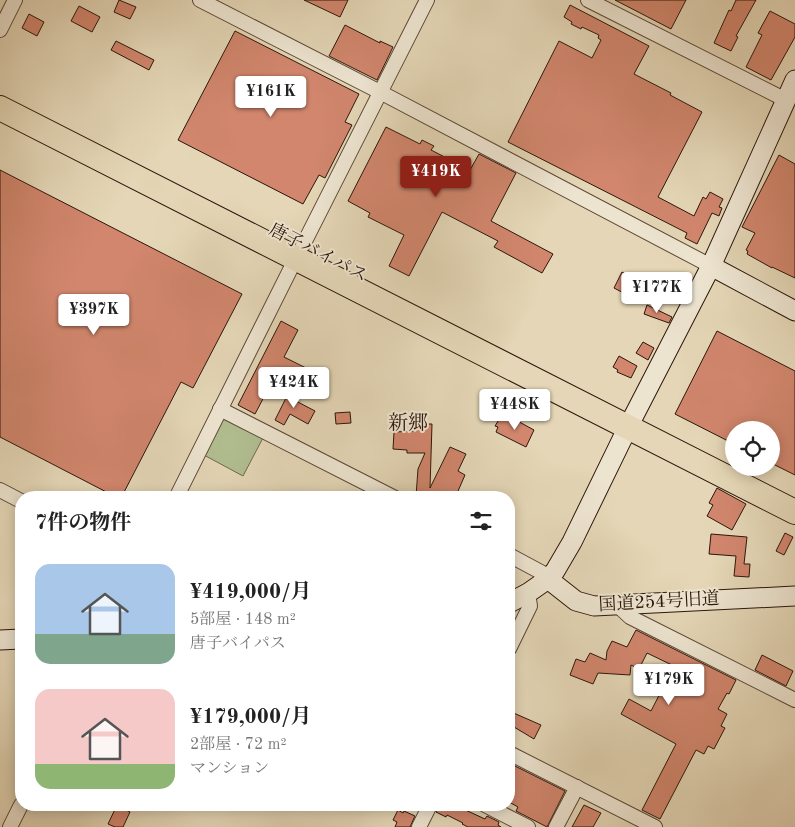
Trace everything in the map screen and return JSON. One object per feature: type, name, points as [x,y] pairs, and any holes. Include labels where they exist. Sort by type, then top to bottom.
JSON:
[{"type":"highway","name":"唐子バイパス","points":[[0,92],[300,252]]},
{"type":"highway","name":"唐子バイパス","points":[[0,108],[300,252],[632,420]]},
{"type":"highway","points":[[632,420],[725,459]]},
{"type":"highway","points":[[632,420],[795,512]]},
{"type":"highway","points":[[759,476],[795,494]]},
{"type":"street","points":[[0,30],[15,0]]},
{"type":"street","points":[[200,0],[380,92],[795,310]]},
{"type":"street","points":[[179,491],[427,0]]},
{"type":"street","points":[[588,0],[788,110]]},
{"type":"street","points":[[515,600],[549,578],[572,542],[788,110],[795,80]]},
{"type":"street","points":[[220,408],[381,491]]},
{"type":"street","points":[[0,490],[15,498]]},
{"type":"street","points":[[515,559],[549,578]]},
{"type":"street","name":"国道254号旧道","points":[[549,578],[565,594],[585,605],[594,606],[795,596]]},
{"type":"street","points":[[515,637],[530,606],[528,593]]},
{"type":"street","points":[[616,604],[630,617],[795,700]]},
{"type":"street","points":[[0,640],[15,639]]},
{"type":"street","points":[[515,756],[654,827]]},
{"type":"street","points":[[556,827],[577,787]]},
{"type":"street","points":[[10,827],[18,811]]},
{"type":"street","points":[[419,827],[427,811]]},
{"type":"street","points":[[497,811],[528,827]]},
{"type":"green space","points":[[227,417],[264,436],[243,476],[202,454],[220,419]]},
{"type":"building","points":[[119,0],[136,7],[130,19],[114,12]]},
{"type":"building","points":[[304,0],[348,0],[340,17]]},
{"type":"building","points":[[615,0],[686,0],[671,29]]},
{"type":"building","points":[[736,0],[756,0],[736,36],[738,37],[731,51],[714,43],[729,10],[731,11]]},
{"type":"building","points":[[570,5],[649,46],[634,74],[702,112],[658,197],[694,216],[703,197],[706,199],[710,192],[723,199],[719,207],[722,208],[719,216],[712,213],[697,244],[685,238],[687,233],[508,142],[559,41],[592,58],[601,40],[598,38],[599,35],[571,24],[572,22],[564,17]]},
{"type":"building","points":[[79,6],[100,17],[92,32],[71,21]]},
{"type":"building","points":[[770,11],[795,24],[795,37],[771,80],[746,67],[762,35],[758,33]]},
{"type":"building","points":[[29,14],[44,22],[37,36],[22,28]]},
{"type":"building","points":[[345,25],[380,43],[380,41],[393,47],[377,80],[329,56]]},
{"type":"building","points":[[235,31],[359,94],[345,122],[352,125],[325,178],[319,175],[303,204],[178,140]]},
{"type":"building","points":[[116,41],[154,60],[149,70],[111,50]]},
{"type":"building","points":[[386,127],[420,144],[422,140],[434,146],[431,150],[470,170],[479,154],[516,173],[491,221],[553,254],[542,273],[494,247],[498,241],[442,212],[409,276],[389,266],[404,235],[368,217],[370,213],[348,201]]},
{"type":"building","points":[[779,155],[795,164],[795,278],[747,254],[748,251],[746,250],[755,233],[742,227]]},
{"type":"building","points":[[0,170],[242,294],[193,388],[181,382],[125,491],[104,491],[0,437]]},
{"type":"building","points":[[622,272],[651,287],[643,303],[614,288]]},
{"type":"building","points":[[647,305],[672,317],[669,323],[644,314]]},
{"type":"building","points":[[281,321],[298,330],[284,357],[310,370],[300,389],[275,376],[255,414],[238,405]]},
{"type":"building","points":[[717,331],[795,371],[795,475],[780,468],[780,421],[725,421],[725,439],[675,414]]},
{"type":"building","points":[[643,342],[654,348],[648,360],[636,353]]},
{"type":"building","points":[[619,356],[637,366],[631,378],[617,372],[618,370],[613,367]]},
{"type":"building","points":[[291,388],[301,393],[296,401],[315,411],[308,424],[290,414],[284,425],[275,420]]},
{"type":"building","points":[[350,412],[351,423],[336,424],[335,413]]},
{"type":"building","points":[[503,416],[511,420],[512,418],[534,430],[526,447],[496,432],[498,427],[495,426]]},
{"type":"building","points":[[415,424],[432,424],[430,488],[450,447],[466,454],[458,471],[465,475],[458,491],[416,491],[418,469],[425,453],[407,453],[407,450],[393,449],[394,432],[415,431]]},
{"type":"building","points":[[717,488],[746,504],[732,530],[707,516],[713,505],[709,503]]},
{"type":"building","points":[[785,533],[793,537],[784,555],[776,551]]},
{"type":"building","points":[[711,534],[747,537],[744,564],[750,564],[749,577],[734,576],[736,556],[709,554]]},
{"type":"building","points":[[636,630],[736,680],[718,709],[727,714],[721,726],[725,728],[714,749],[708,746],[704,754],[696,750],[660,819],[642,810],[676,744],[621,714],[629,699],[651,711],[674,666],[647,653],[639,669],[631,665],[630,675],[598,673],[593,684],[570,675],[576,659],[585,662],[590,653],[606,660],[607,651],[612,641],[627,647]]},
{"type":"building","points":[[762,655],[793,671],[786,686],[755,670]]},
{"type":"building","points":[[515,714],[541,725],[534,739],[515,728]]},
{"type":"building","points":[[515,766],[565,791],[547,827],[516,811],[518,807],[515,805]]},
{"type":"building","points":[[584,805],[601,813],[593,827],[572,827]]},
{"type":"building","points":[[114,811],[130,812],[123,827],[115,827],[108,824]]},
{"type":"building","points":[[398,811],[403,813],[404,811],[415,816],[410,827],[395,827],[397,822],[393,820]]},
{"type":"building","points":[[468,811],[485,819],[487,816],[499,822],[498,825],[501,827],[468,827],[447,815],[446,817],[436,812]]},
{"type":"district","name":"新郷","points":[[408,424]]}]
